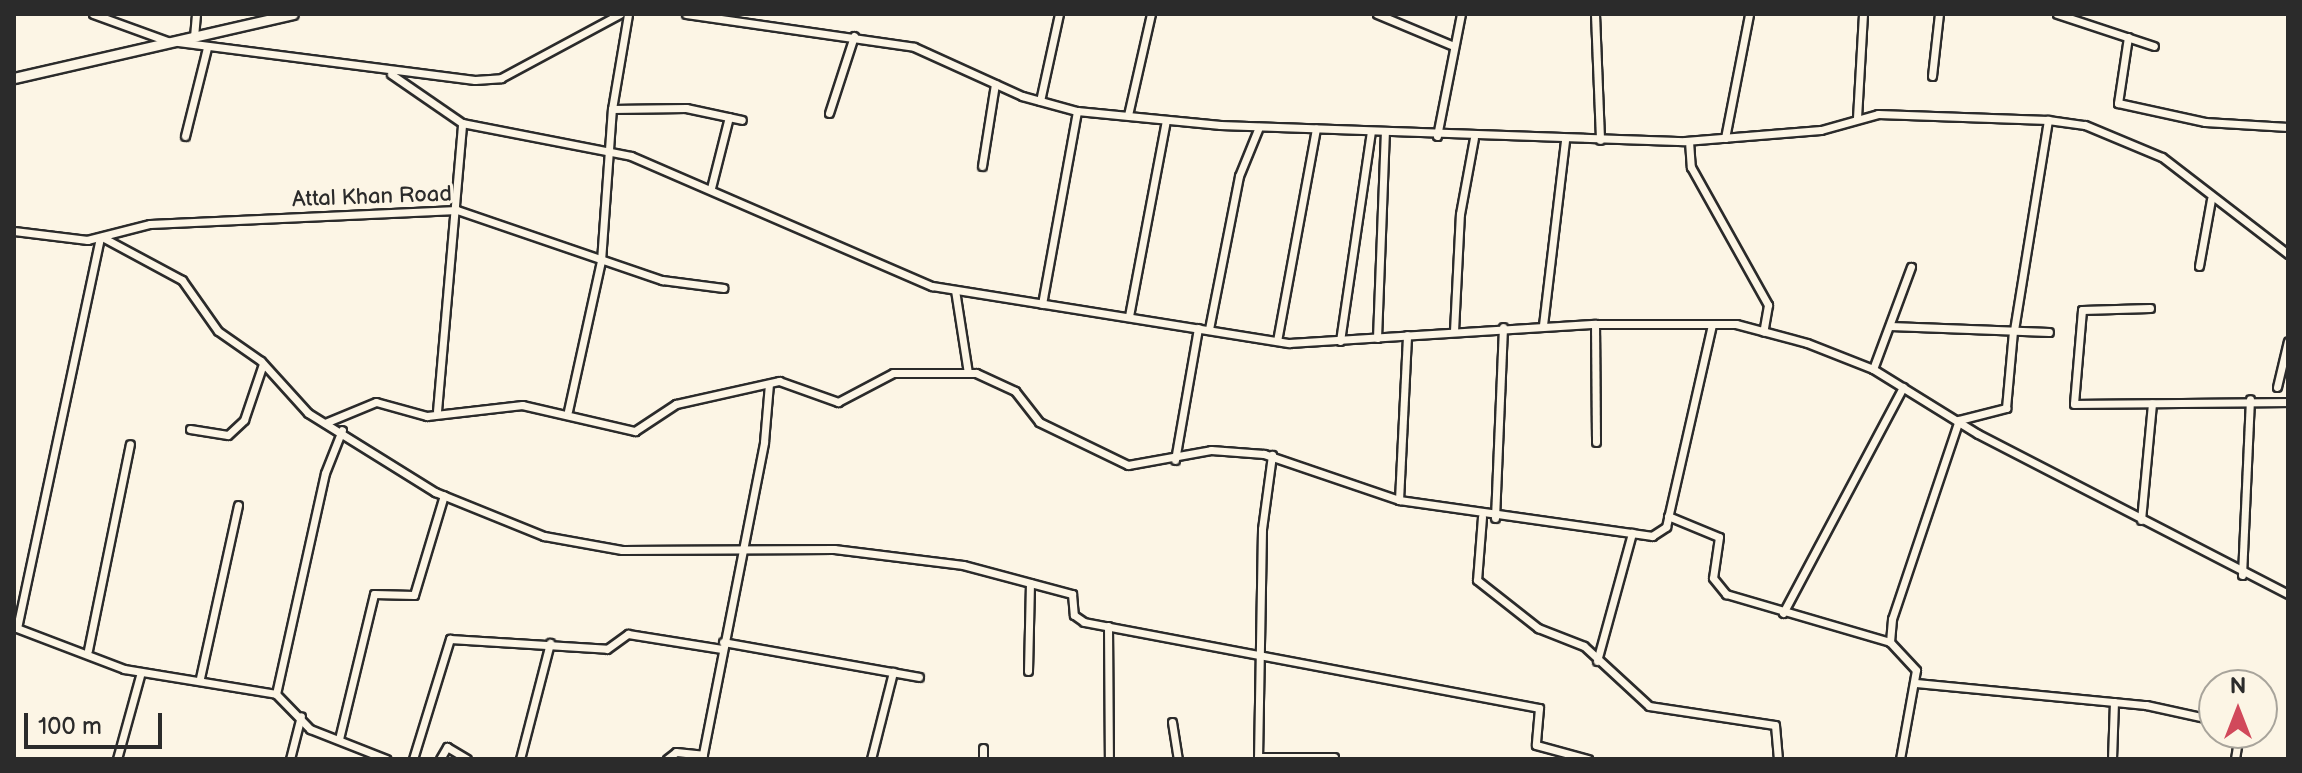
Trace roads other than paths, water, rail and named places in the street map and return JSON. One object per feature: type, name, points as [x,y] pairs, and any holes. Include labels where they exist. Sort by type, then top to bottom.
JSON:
[{"type":"street","points":[[93,14],[173,42],[207,48],[294,52],[391,74],[501,78],[620,14]]},
{"type":"street","points":[[194,37],[196,14]]},
{"type":"street","points":[[14,78],[194,37],[262,18],[293,14]]},
{"type":"street","points":[[568,411],[601,261],[612,109],[628,14]]},
{"type":"street","points":[[686,14],[914,47],[1040,101],[1077,111],[1166,120],[1474,138],[1689,141],[1821,130],[1857,118],[2048,120],[2085,125],[2162,157],[2211,199],[2288,254]]},
{"type":"street","points":[[1040,101],[1059,14]]},
{"type":"street","points":[[1128,115],[1151,14]]},
{"type":"street","points":[[1377,14],[1395,18],[1454,46]]},
{"type":"street","points":[[1437,136],[1461,14]]},
{"type":"street","points":[[1595,14],[1600,140]]},
{"type":"street","points":[[1725,138],[1749,14]]},
{"type":"street","points":[[1857,118],[1863,14]]},
{"type":"street","points":[[1932,76],[1939,14]]},
{"type":"street","points":[[2057,14],[2154,46]]},
{"type":"street","points":[[829,113],[854,36]]},
{"type":"street","points":[[2128,37],[2118,103],[2205,122],[2288,127]]},
{"type":"street","points":[[185,136],[207,48]]},
{"type":"street","points":[[391,74],[462,123],[610,153],[711,188],[910,280],[955,290],[1277,341],[1340,341],[1503,327],[1595,324],[1712,324],[1763,332],[1873,369],[1959,420],[2242,575],[2288,594]]},
{"type":"street","points":[[982,166],[995,84]]},
{"type":"street","points":[[612,109],[742,120]]},
{"type":"street","points":[[1042,304],[1077,111]]},
{"type":"street","points":[[711,188],[729,117]]},
{"type":"street","points":[[1129,316],[1166,120]]},
{"type":"street","points":[[1959,420],[2006,408],[2013,331],[2048,120]]},
{"type":"street","points":[[437,411],[457,210],[462,123]]},
{"type":"street","points":[[1209,329],[1239,176],[1259,127]]},
{"type":"street","points":[[1277,341],[1316,129]]},
{"type":"street","points":[[1340,341],[1371,132]]},
{"type":"street","points":[[1377,338],[1385,133]]},
{"type":"street","points":[[1454,331],[1460,214],[1474,138]]},
{"type":"street","points":[[1543,325],[1565,140]]},
{"type":"street","points":[[1689,141],[1691,167],[1768,305],[1763,332]]},
{"type":"street","points":[[2199,266],[2211,199]]},
{"type":"street","name":"Attal Khan Road","points":[[14,231],[101,238],[150,224],[457,210],[662,280],[723,288]]},
{"type":"street","points":[[386,759],[310,729],[301,716],[276,694],[200,678],[141,672],[88,650],[15,627],[101,238],[182,280],[218,331],[263,364],[325,423],[342,430],[444,495],[582,546],[907,556],[1072,594],[1076,618],[1108,626],[1258,652],[1539,708],[1536,745],[1588,759]]},
{"type":"street","points":[[1873,369],[1911,267]]},
{"type":"street","points":[[955,290],[968,373]]},
{"type":"street","points":[[2150,308],[2082,310],[2070,400],[2152,404],[2250,399],[2288,402]]},
{"type":"street","points":[[1595,324],[1596,442]]},
{"type":"street","points":[[325,423],[376,402],[427,416],[437,411],[522,405],[568,411],[635,431],[676,404],[769,384],[796,381],[838,402],[893,373],[968,373],[997,380],[1039,422],[1128,465],[1175,460],[1224,449],[1272,455],[1399,500],[1482,517],[1658,533],[1668,516],[1712,324]]},
{"type":"street","points":[[1890,326],[2049,332]]},
{"type":"street","points":[[1495,518],[1503,327]]},
{"type":"street","points":[[1175,460],[1198,328]]},
{"type":"street","points":[[1399,500],[1407,335]]},
{"type":"street","points":[[2277,387],[2288,341]]},
{"type":"street","points":[[190,429],[228,435],[244,420],[263,364]]},
{"type":"street","points":[[667,759],[676,752],[702,757],[743,551],[769,384]]},
{"type":"street","points":[[1783,613],[1903,387]]},
{"type":"street","points":[[2242,575],[2250,399]]},
{"type":"street","points":[[2141,520],[2152,404]]},
{"type":"street","points":[[1890,642],[1959,420]]},
{"type":"street","points":[[276,694],[325,473],[342,430]]},
{"type":"street","points":[[88,650],[130,444]]},
{"type":"street","points":[[1272,455],[1258,652],[1258,758],[1334,757]]},
{"type":"street","points":[[339,739],[374,594],[414,595],[444,495]]},
{"type":"street","points":[[200,678],[238,505]]},
{"type":"street","points":[[1668,516],[1719,537],[1718,588],[1783,613],[1890,642],[1909,656],[1916,683],[1900,759]]},
{"type":"street","points":[[1482,517],[1477,580],[1529,622],[1573,639],[1662,712],[1775,725],[1778,759]]},
{"type":"street","points":[[1597,661],[1632,533]]},
{"type":"street","points":[[1028,671],[1030,583]]},
{"type":"street","points":[[1108,626],[1109,759]]},
{"type":"street","points":[[413,759],[448,641],[550,643],[607,649],[628,634],[919,677]]},
{"type":"street","points":[[520,759],[550,643]]},
{"type":"street","points":[[117,759],[141,672]]},
{"type":"street","points":[[871,759],[893,672]]},
{"type":"street","points":[[1916,683],[2114,702],[2198,717]]},
{"type":"street","points":[[2112,759],[2114,702]]},
{"type":"street","points":[[290,759],[301,716]]},
{"type":"street","points":[[1172,722],[1178,759]]},
{"type":"street","points":[[440,759],[447,747],[467,759]]},
{"type":"street","points":[[983,748],[983,759]]}]
